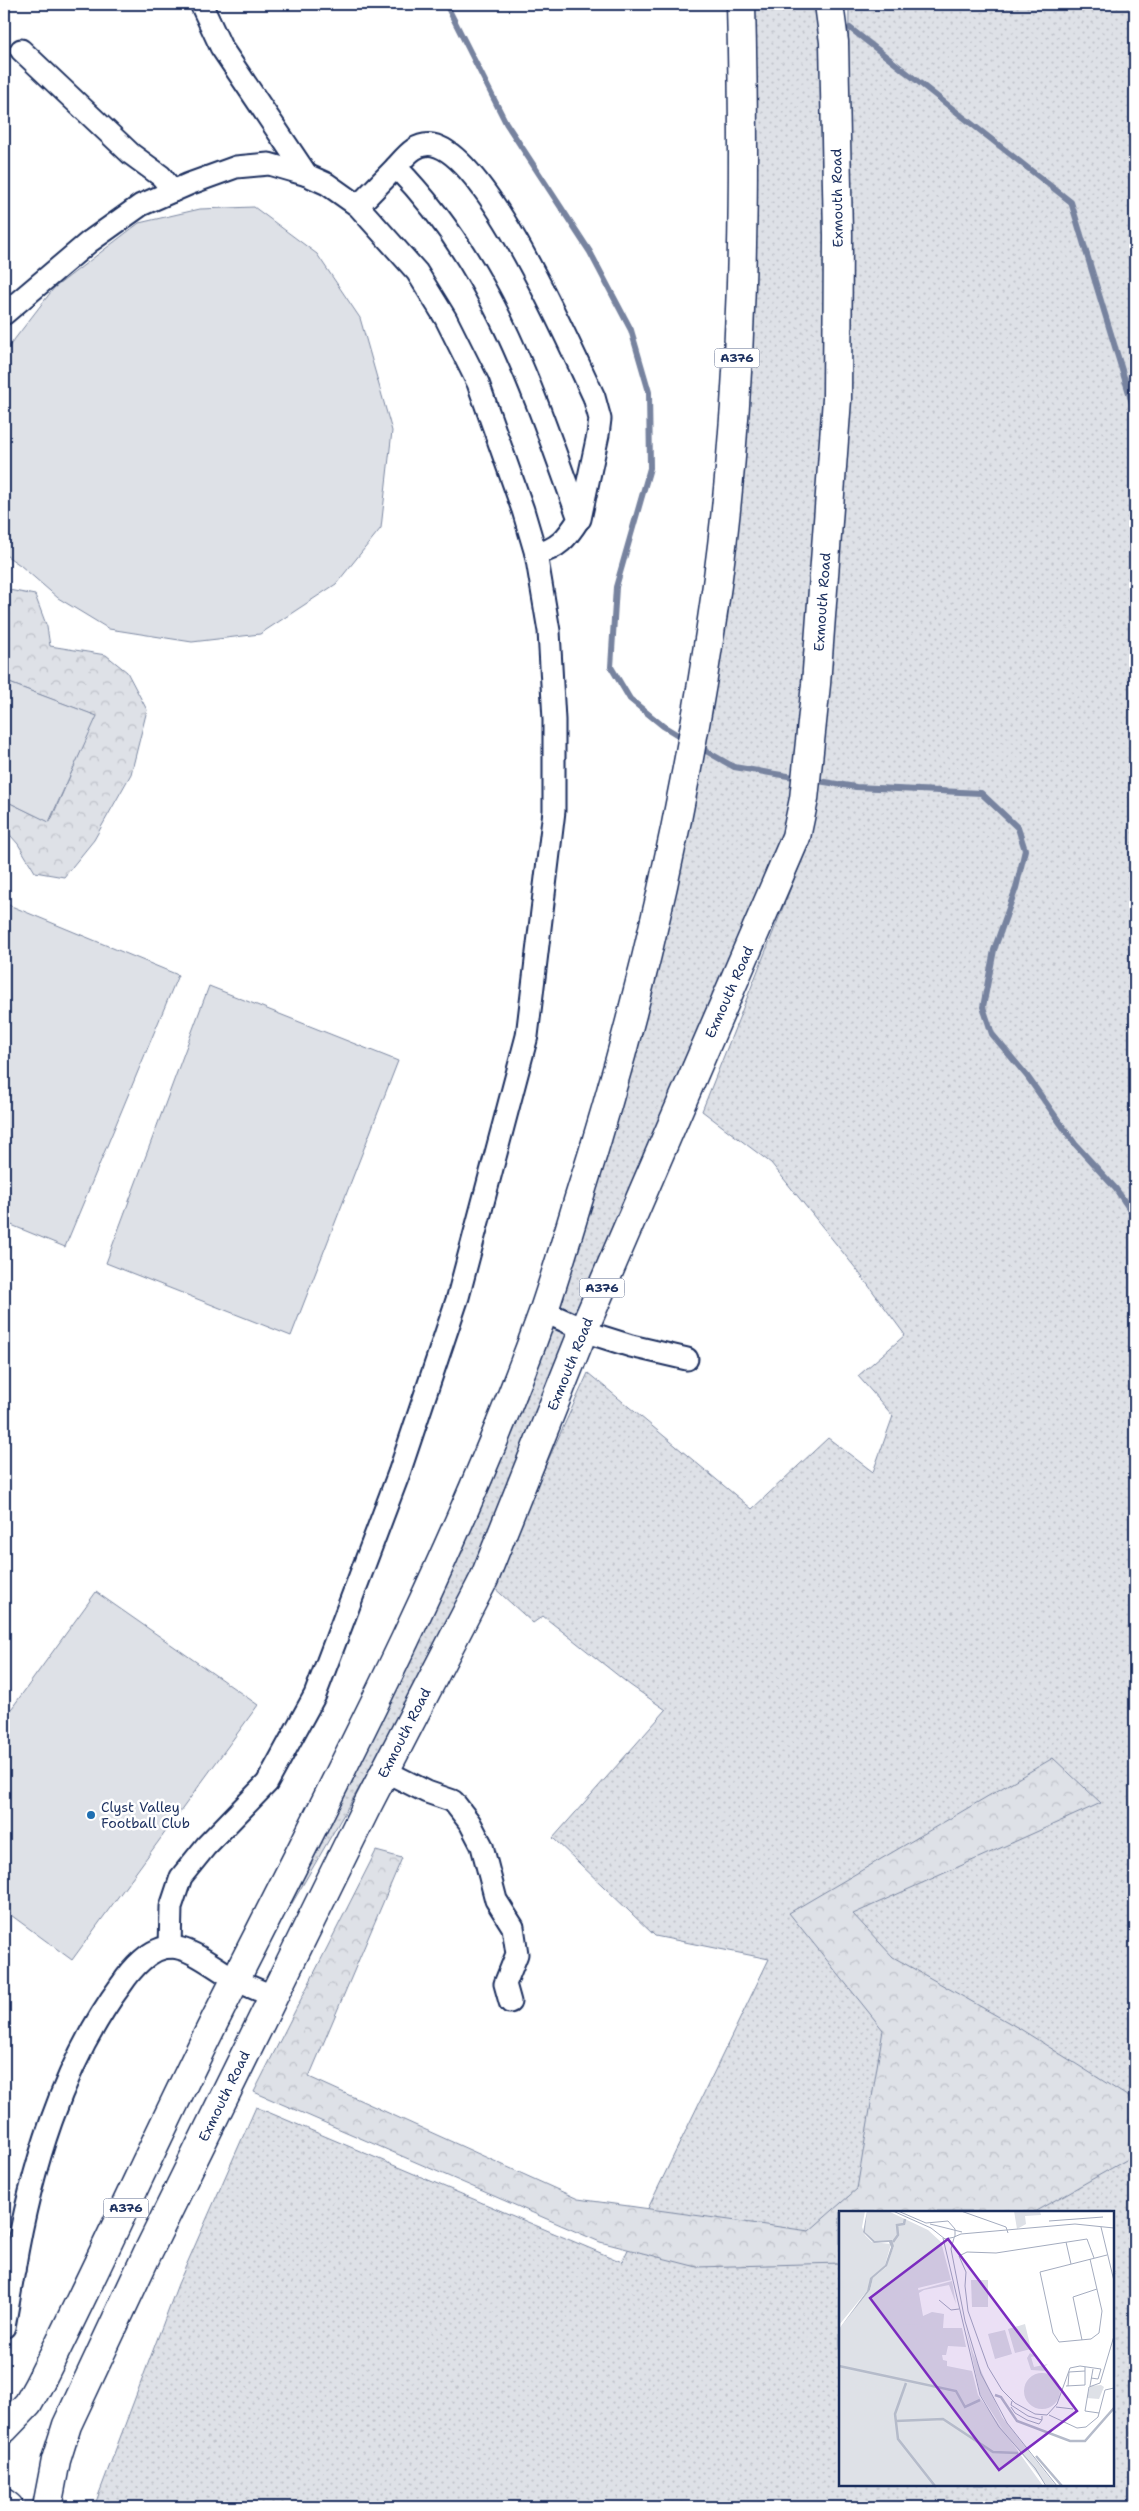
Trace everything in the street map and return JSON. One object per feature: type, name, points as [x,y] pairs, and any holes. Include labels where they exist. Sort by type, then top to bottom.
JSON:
[{"type":"highway","name":"A376","points":[[4,2429],[28,2404],[38,2386],[236,1980],[415,1621],[474,1488],[543,1311],[591,1159],[632,1019],[688,769],[717,584],[736,377],[742,216],[740,4]]},
{"type":"highway","name":"Exmouth Road","points":[[47,2507],[56,2460],[67,2425],[273,1996],[385,1771],[484,1579],[584,1329],[792,846],[804,799],[816,684],[837,399],[838,235],[834,42],[829,4]]},
{"type":"highway","points":[[4,2503],[8,2507]]},
{"type":"street","points":[[201,4],[221,47],[307,175]]},
{"type":"street","points":[[21,50],[131,154],[161,176],[173,191]]},
{"type":"street","points":[[358,206],[420,145],[432,145],[446,150],[467,170],[510,229],[534,270],[594,397],[600,419],[580,519],[560,545],[551,550],[536,554]]},
{"type":"street","points":[[4,314],[96,236],[141,205],[173,191],[236,167],[269,164],[307,175],[327,184],[358,206],[416,272],[446,319],[478,383],[523,510],[536,554],[549,630],[554,720],[554,812],[527,1036],[458,1297],[399,1473],[315,1695],[267,1784],[206,1846],[181,1877],[171,1907],[170,1947]]},
{"type":"street","points":[[396,167],[438,214],[494,304],[526,370],[580,519]]},
{"type":"street","points":[[543,1311],[584,1329],[631,1346],[687,1359]]},
{"type":"street","points":[[385,1771],[427,1792],[453,1801],[470,1823],[482,1846],[496,1900],[513,1927],[517,1954],[505,1984],[510,2002]]},
{"type":"street","points":[[4,2327],[9,2269],[18,2244],[40,2160],[69,2073],[98,2015],[130,1972],[150,1954],[170,1947],[187,1952],[236,1980],[273,1996]]},
{"type":"green space","points":[[752,4],[818,4],[826,114],[828,309],[819,489],[804,684],[787,833],[437,1654],[287,1912],[378,1726],[618,1111],[647,1013],[696,779]]},
{"type":"green space","points":[[849,4],[1135,4],[1135,2507],[94,2507],[178,2284],[256,2107],[622,2262],[769,1959],[655,1936],[553,1838],[666,1710],[630,1685],[543,1616],[533,1623],[491,1585],[588,1373],[752,1509],[828,1438],[873,1472],[893,1416],[858,1376],[905,1335],[857,1270],[771,1163],[702,1111],[811,837],[826,705],[846,332]]},
{"type":"green space","points":[[254,207],[317,254],[360,318],[392,431],[381,528],[336,584],[260,634],[192,642],[109,629],[58,598],[20,565],[4,554],[4,353],[54,288],[139,223],[200,209]]},
{"type":"green space","points":[[9,590],[35,595],[47,627],[50,646],[106,655],[127,672],[147,710],[131,774],[94,840],[64,877],[35,872],[18,844],[4,828],[4,802],[6,801],[50,822],[96,716],[4,681],[4,640],[6,640],[4,633],[4,591]]},
{"type":"green space","points":[[4,681],[97,716],[49,822],[4,800]]},
{"type":"green space","points":[[4,903],[178,975],[65,1247],[4,1222]]},
{"type":"green space","points":[[209,986],[398,1061],[291,1336],[106,1263]]},
{"type":"green space","name":"Clyst Valley Football Club","points":[[96,1592],[258,1705],[72,1960],[4,1910],[4,1719]]},
{"type":"green space","points":[[1053,1758],[1101,1803],[853,1914],[893,1957],[1022,2030],[1135,2101],[1135,2155],[1036,2211],[839,2211],[839,2263],[697,2267],[600,2242],[254,2092],[376,1851],[402,1858],[309,2077],[578,2199],[809,2231],[857,2189],[883,2030],[789,1913]]},
{"type":"waterway","points":[[446,4],[506,123],[590,252],[631,330],[649,392],[650,468],[616,587],[611,667],[630,699],[663,726],[686,740]]},
{"type":"waterway","points":[[850,28],[1071,202],[1135,413]]},
{"type":"waterway","points":[[699,747],[734,767],[800,778]]},
{"type":"waterway","points":[[812,780],[856,787],[981,793],[1018,828],[1025,850],[1016,888],[994,950],[983,1007],[992,1034],[1027,1076],[1075,1144],[1116,1189],[1135,1217]]},
{"type":"place","name":"Clyst Valley Football Club","points":[[91,1815]]}]
